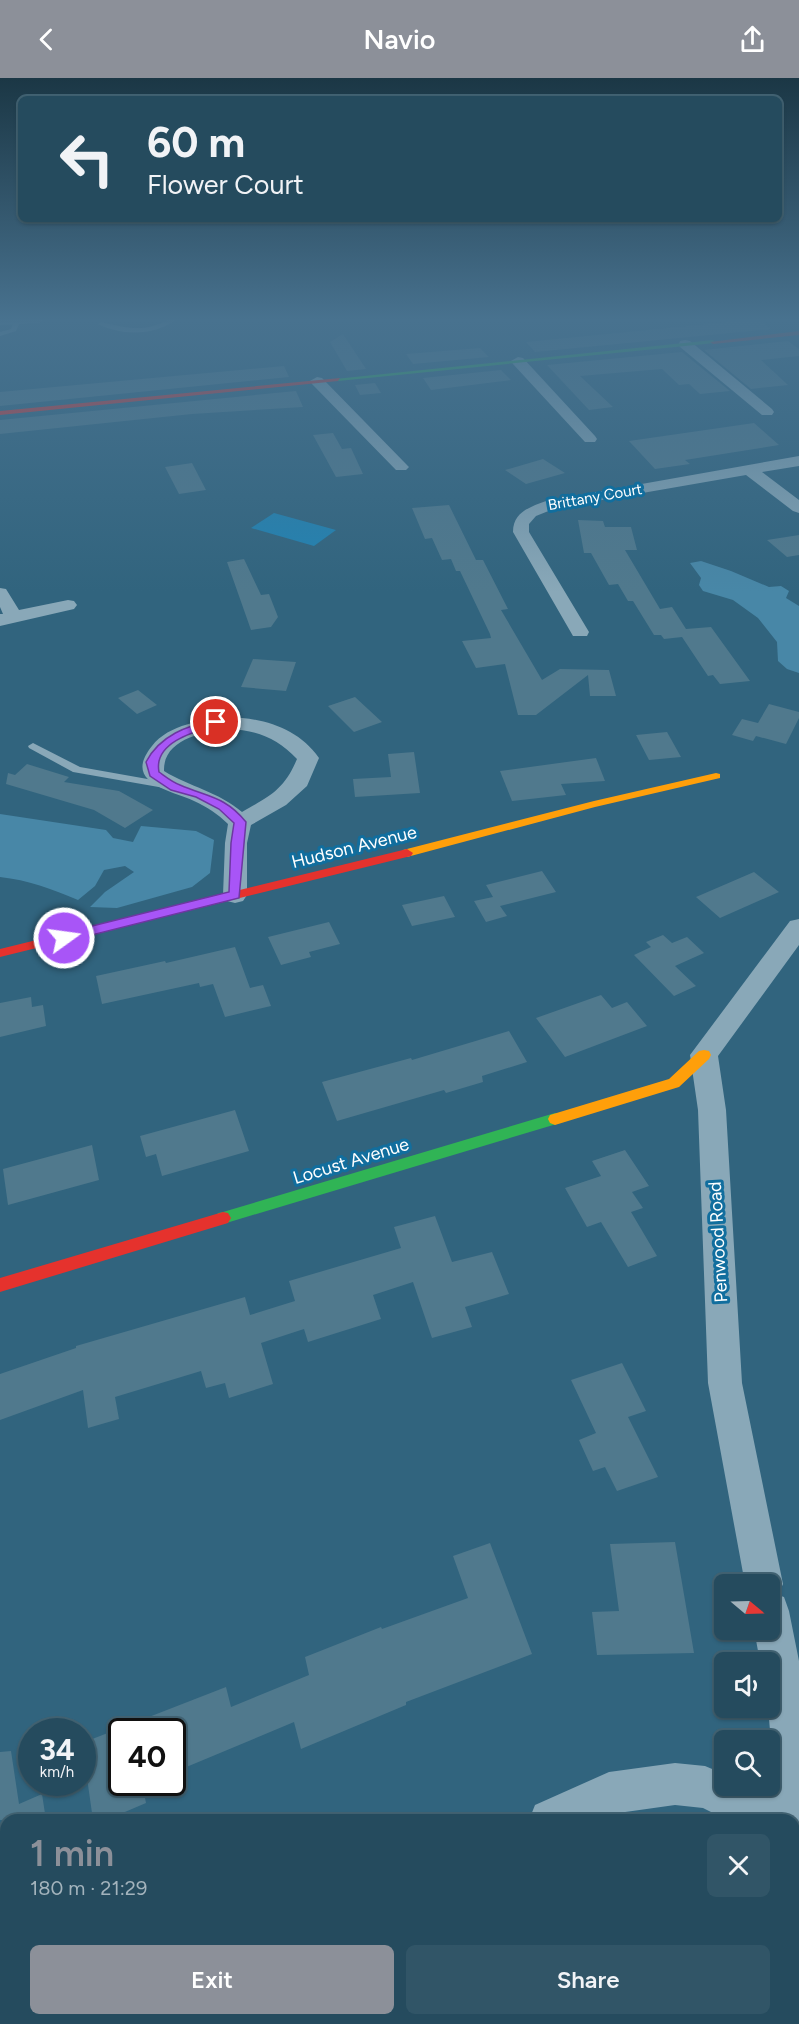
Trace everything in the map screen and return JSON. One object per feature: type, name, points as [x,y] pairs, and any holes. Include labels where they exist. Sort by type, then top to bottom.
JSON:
[{"type":"street","points":[[0,413],[32,410]]},
{"type":"street","points":[[345,410],[401,467]]},
{"type":"street","points":[[563,410],[590,439]]},
{"type":"street","name":"Brittany Court","points":[[580,632],[521,532],[521,523],[526,516],[536,509],[552,504],[799,461]]},
{"type":"street","points":[[749,470],[799,508]]},
{"type":"street","points":[[0,594],[6,619],[68,605]]},
{"type":"street","points":[[235,895],[236,843],[240,822],[278,800],[299,781],[308,758],[296,743],[273,731],[245,724],[216,722],[193,728],[168,741],[157,751],[152,762],[154,774],[175,787],[200,795],[223,807],[240,822]]},
{"type":"street","name":"Hudson Avenue","points":[[0,954],[594,804],[717,776]]},
{"type":"street","points":[[704,1055],[799,927]]},
{"type":"street","name":"Locust Avenue","points":[[0,1285],[674,1083],[704,1055]]},
{"type":"street","name":"Penwood Road","points":[[704,1055],[712,1110],[725,1383],[762,1574]]},
{"type":"street","points":[[775,1640],[794,1754],[786,1814]]},
{"type":"street","points":[[563,1814],[609,1793],[675,1784],[705,1787],[762,1814]]},
{"type":"lane","points":[[33,746],[77,770],[175,787]]},
{"type":"shaded area","points":[[274,513],[336,530],[314,546],[251,528]]},
{"type":"shaded area","points":[[701,561],[769,587],[781,586],[789,591],[786,598],[799,606],[799,673],[787,669],[778,661],[777,642],[758,618],[733,600],[703,591],[699,585],[701,578],[690,563]]},
{"type":"shaded area","points":[[0,814],[106,830],[113,838],[133,842],[141,826],[196,831],[214,840],[210,873],[192,887],[117,908],[90,907],[105,892],[134,872],[125,866],[104,870],[95,886],[78,900],[20,880],[0,877]]},
{"type":"building","points":[[104,410],[258,410],[192,414],[0,434],[0,420]]},
{"type":"building","points":[[754,423],[779,445],[685,460],[690,464],[655,469],[629,441]]},
{"type":"building","points":[[333,433],[342,449],[351,448],[363,474],[336,477],[313,435]]},
{"type":"building","points":[[543,459],[565,473],[526,484],[505,470]]},
{"type":"building","points":[[192,463],[206,490],[179,494],[165,467]]},
{"type":"building","points":[[449,505],[476,560],[483,560],[508,609],[501,610],[542,680],[560,669],[609,670],[616,696],[590,696],[588,675],[536,715],[518,715],[505,664],[476,668],[462,641],[491,638],[490,634],[460,571],[456,571],[451,559],[442,560],[432,538],[425,539],[412,508]]},
{"type":"building","points":[[578,520],[603,521],[605,527],[631,527],[637,550],[625,550],[660,609],[672,607],[686,629],[711,627],[750,681],[720,684],[713,675],[708,676],[682,637],[664,639],[661,635],[654,635],[633,601],[628,601],[618,584],[609,585],[591,553],[584,553]]},
{"type":"building","points":[[799,535],[799,555],[787,557],[767,540]]},
{"type":"building","points":[[244,559],[261,595],[269,594],[278,617],[271,627],[251,630],[227,562]]},
{"type":"building","points":[[253,659],[296,662],[286,691],[241,687]]},
{"type":"building","points":[[138,690],[157,705],[137,714],[118,698]]},
{"type":"building","points":[[355,697],[382,722],[354,732],[328,706]]},
{"type":"building","points":[[769,704],[799,712],[799,718],[786,744],[756,736],[753,741],[732,735],[742,719],[758,723]]},
{"type":"building","points":[[667,732],[681,757],[649,760],[636,735]]},
{"type":"building","points":[[414,752],[420,793],[355,797],[353,779],[391,777],[388,754]]},
{"type":"building","points":[[596,758],[605,781],[561,784],[566,795],[512,801],[500,771]]},
{"type":"building","points":[[27,764],[69,777],[64,782],[119,791],[153,810],[125,828],[94,810],[6,784],[8,773],[15,775]]},
{"type":"building","points":[[542,871],[556,892],[500,906],[507,916],[486,922],[474,901],[493,897],[486,885]]},
{"type":"building","points":[[754,872],[779,892],[720,918],[696,897]]},
{"type":"building","points":[[444,896],[455,917],[412,926],[402,905]]},
{"type":"building","points":[[329,922],[340,944],[309,952],[311,957],[281,965],[268,937]]},
{"type":"building","points":[[663,935],[672,943],[687,937],[704,953],[675,966],[696,986],[674,996],[634,955],[651,947],[646,942]]},
{"type":"building","points":[[235,947],[250,988],[263,985],[271,1006],[225,1017],[213,984],[200,987],[199,983],[102,1004],[96,976]]},
{"type":"building","points":[[601,995],[612,1008],[627,1002],[647,1026],[565,1057],[536,1018]]},
{"type":"building","points":[[31,997],[32,1007],[43,1005],[46,1026],[0,1037],[0,1003]]},
{"type":"building","points":[[509,1031],[527,1062],[482,1076],[483,1082],[446,1093],[444,1090],[337,1121],[322,1082],[411,1058],[412,1060]]},
{"type":"building","points":[[235,1110],[249,1151],[162,1176],[156,1154],[146,1157],[140,1136]]},
{"type":"building","points":[[92,1145],[99,1180],[8,1205],[3,1169]]},
{"type":"building","points":[[625,1150],[649,1186],[632,1192],[643,1208],[631,1212],[657,1256],[628,1267],[601,1222],[587,1227],[565,1188],[601,1176],[592,1161]]},
{"type":"building","points":[[435,1216],[452,1262],[492,1252],[509,1294],[465,1307],[472,1327],[432,1338],[413,1282],[373,1295],[381,1319],[308,1342],[304,1329],[261,1343],[273,1384],[229,1398],[225,1383],[206,1388],[201,1371],[115,1397],[119,1419],[88,1428],[83,1390],[0,1420],[0,1374],[76,1348],[76,1346],[245,1297],[250,1315],[295,1301],[289,1281],[401,1248],[394,1227]]},
{"type":"building","points":[[622,1363],[646,1411],[628,1417],[658,1477],[617,1491],[605,1467],[593,1471],[579,1440],[596,1433],[571,1380]]},
{"type":"building","points":[[675,1542],[694,1653],[597,1655],[592,1612],[619,1611],[610,1544]]},
{"type":"building","points":[[490,1543],[532,1654],[406,1702],[406,1705],[301,1749],[294,1722],[186,1767],[186,1718],[146,1718],[226,1687],[231,1707],[309,1675],[305,1657],[381,1627],[382,1629],[468,1598],[453,1556]]},
{"type":"building","points":[[108,1733],[108,1796],[145,1796],[146,1803],[120,1814],[92,1814],[90,1796],[96,1796],[96,1738]]},
{"type":"building","points":[[11,1751],[19,1804],[42,1796],[45,1814],[0,1814],[0,1752]]},
{"type":"traffic: fast","points":[[223,1218],[555,1119]]},
{"type":"traffic: slow","points":[[407,853],[594,804],[716,776]]},
{"type":"traffic: slow","points":[[555,1119],[674,1083],[704,1055]]},
{"type":"traffic: jam","points":[[0,413],[32,410]]},
{"type":"traffic: jam","points":[[0,953],[407,853]]},
{"type":"traffic: jam","points":[[0,1285],[223,1218]]},
{"type":"route","points":[[64,938],[235,895],[236,843],[240,822],[223,807],[200,795],[175,787],[154,774],[152,762],[157,751],[168,741],[193,728],[216,722]]}]
